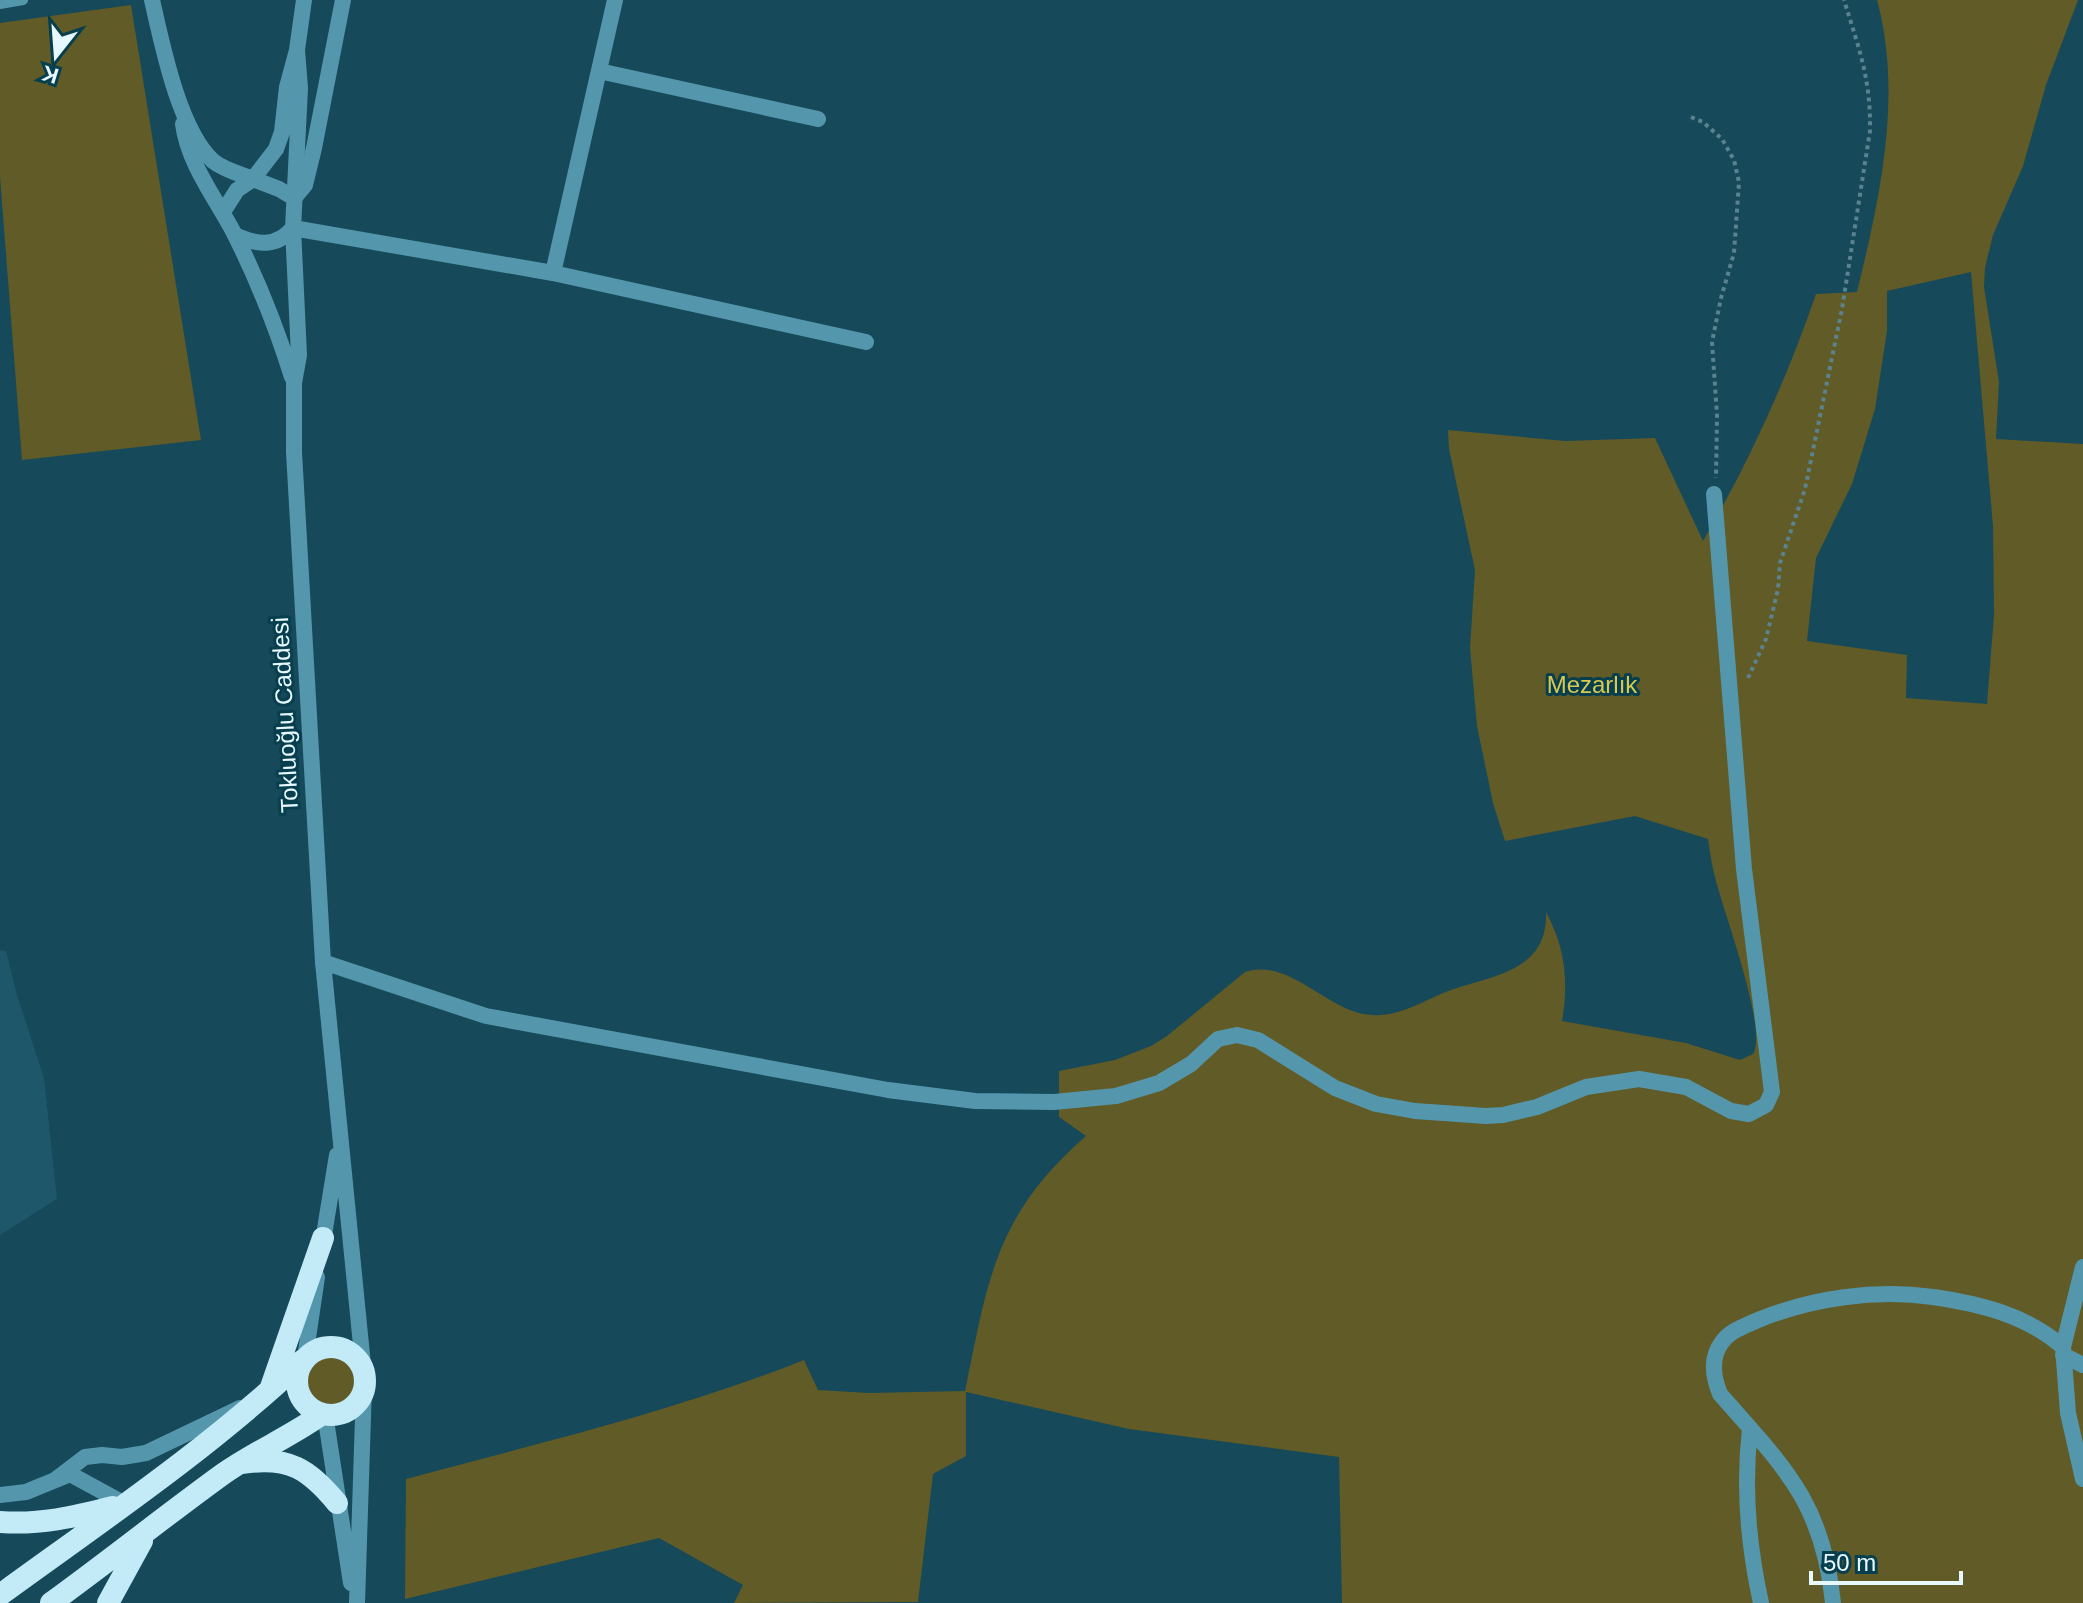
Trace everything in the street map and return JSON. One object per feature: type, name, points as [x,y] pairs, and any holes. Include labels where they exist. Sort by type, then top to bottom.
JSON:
[{"type":"highway","points":[[269,1392],[323,1238]]},
{"type":"highway","points":[[0,1595],[125,1504],[269,1392],[304,1359],[321,1348],[344,1349],[361,1364],[364,1381],[354,1406],[344,1412],[323,1414],[312,1410],[298,1392],[298,1370],[304,1359]]},
{"type":"highway","points":[[51,1603],[238,1464],[323,1414]]},
{"type":"highway","points":[[238,1464],[265,1460],[295,1466],[319,1481],[337,1503]]},
{"type":"highway","points":[[0,1522],[62,1520],[125,1504]]},
{"type":"highway","points":[[108,1603],[111,1592],[146,1533]]},
{"type":"street","points":[[152,0],[181,107],[185,137],[269,306],[294,383]]},
{"type":"street","name":"Tokluoğlu Caddesi","points":[[253,179],[279,142],[304,0]]},
{"type":"street","points":[[181,107],[214,161],[294,198],[305,185],[343,0]]},
{"type":"street","points":[[553,273],[615,0]]},
{"type":"street","name":"Tokluoğlu Caddesi","points":[[297,50],[300,88],[293,228],[299,355],[294,383],[294,452],[323,962],[364,1381],[356,1603]]},
{"type":"street","points":[[599,71],[818,119]]},
{"type":"street","points":[[223,212],[237,190],[253,179]]},
{"type":"street","points":[[235,235],[265,244],[279,240],[293,228],[553,273],[866,342]]},
{"type":"street","points":[[323,962],[486,1016],[931,1097],[1015,1103],[1116,1096],[1159,1083],[1191,1064],[1218,1039],[1237,1035],[1258,1040],[1335,1088],[1376,1104],[1407,1110],[1503,1115],[1537,1107],[1586,1087],[1639,1079],[1686,1087],[1731,1111],[1755,1113],[1766,1105],[1772,1092],[1744,869],[1714,494]]},
{"type":"street","points":[[304,1359],[340,1134]]},
{"type":"street","points":[[2083,1267],[2063,1351],[2068,1413],[2083,1479]]},
{"type":"street","points":[[1833,1603],[1825,1550],[1811,1512],[1792,1479],[1720,1394],[1714,1374],[1715,1355],[1730,1333],[1789,1308],[1870,1296],[1931,1297],[2019,1317],[2048,1334],[2063,1351],[2083,1365]]},
{"type":"street","points":[[56,1479],[85,1457],[133,1456],[158,1448],[269,1392]]},
{"type":"street","points":[[323,1414],[356,1603]]},
{"type":"street","points":[[1750,1429],[1746,1459],[1746,1521],[1761,1603]]},
{"type":"street","points":[[0,1495],[26,1492],[73,1475],[125,1504]]},
{"type":"lane","points":[[0,4],[23,0]]},
{"type":"path","points":[[1731,704],[1757,662],[1773,615],[1780,563],[1805,489],[1842,309],[1870,131],[1871,106],[1864,59],[1844,0]]},
{"type":"path","points":[[1691,117],[1703,122],[1722,139],[1734,160],[1739,182],[1734,253],[1712,342],[1717,415],[1714,494]]},
{"type":"shaded area","points":[[0,950],[6,951],[44,1078],[57,1199],[0,1235]]},
{"type":"green space","name":"Mezarlık","points":[[1877,0],[2078,0],[2046,85],[2023,166],[1993,235],[1984,287],[1999,382],[1996,439],[2083,444],[2083,1603],[1342,1603],[1339,1457],[1129,1429],[966,1392],[966,1456],[933,1474],[918,1602],[734,1603],[743,1585],[659,1538],[405,1599],[406,1479],[657,1411],[804,1360],[818,1390],[869,1393],[965,1391],[989,1282],[1014,1222],[1056,1165],[1086,1136],[1059,1117],[1059,1071],[1115,1060],[1151,1046],[1245,972],[1260,969],[1276,972],[1363,1014],[1398,1012],[1515,968],[1538,947],[1544,932],[1546,912],[1558,938],[1564,965],[1562,1021],[1686,1043],[1740,1060],[1753,1054],[1755,1021],[1750,997],[1715,876],[1708,839],[1635,816],[1505,841],[1493,803],[1477,726],[1470,648],[1475,570],[1449,449],[1448,430],[1565,441],[1655,438],[1703,541],[1766,420],[1816,294],[1857,292],[1885,146],[1888,73],[1885,36]],"holes":[[[1971,272],[1993,526],[1994,615],[1987,704],[1906,698],[1907,655],[1807,641],[1816,558],[1852,484],[1875,409],[1887,331],[1887,291]]]},
{"type":"green space","points":[[131,5],[201,440],[22,460],[0,177],[0,23]]},
{"type":"green space","points":[[331,1354],[349,1362],[357,1380],[349,1398],[331,1406],[313,1398],[305,1380],[313,1362]]}]
